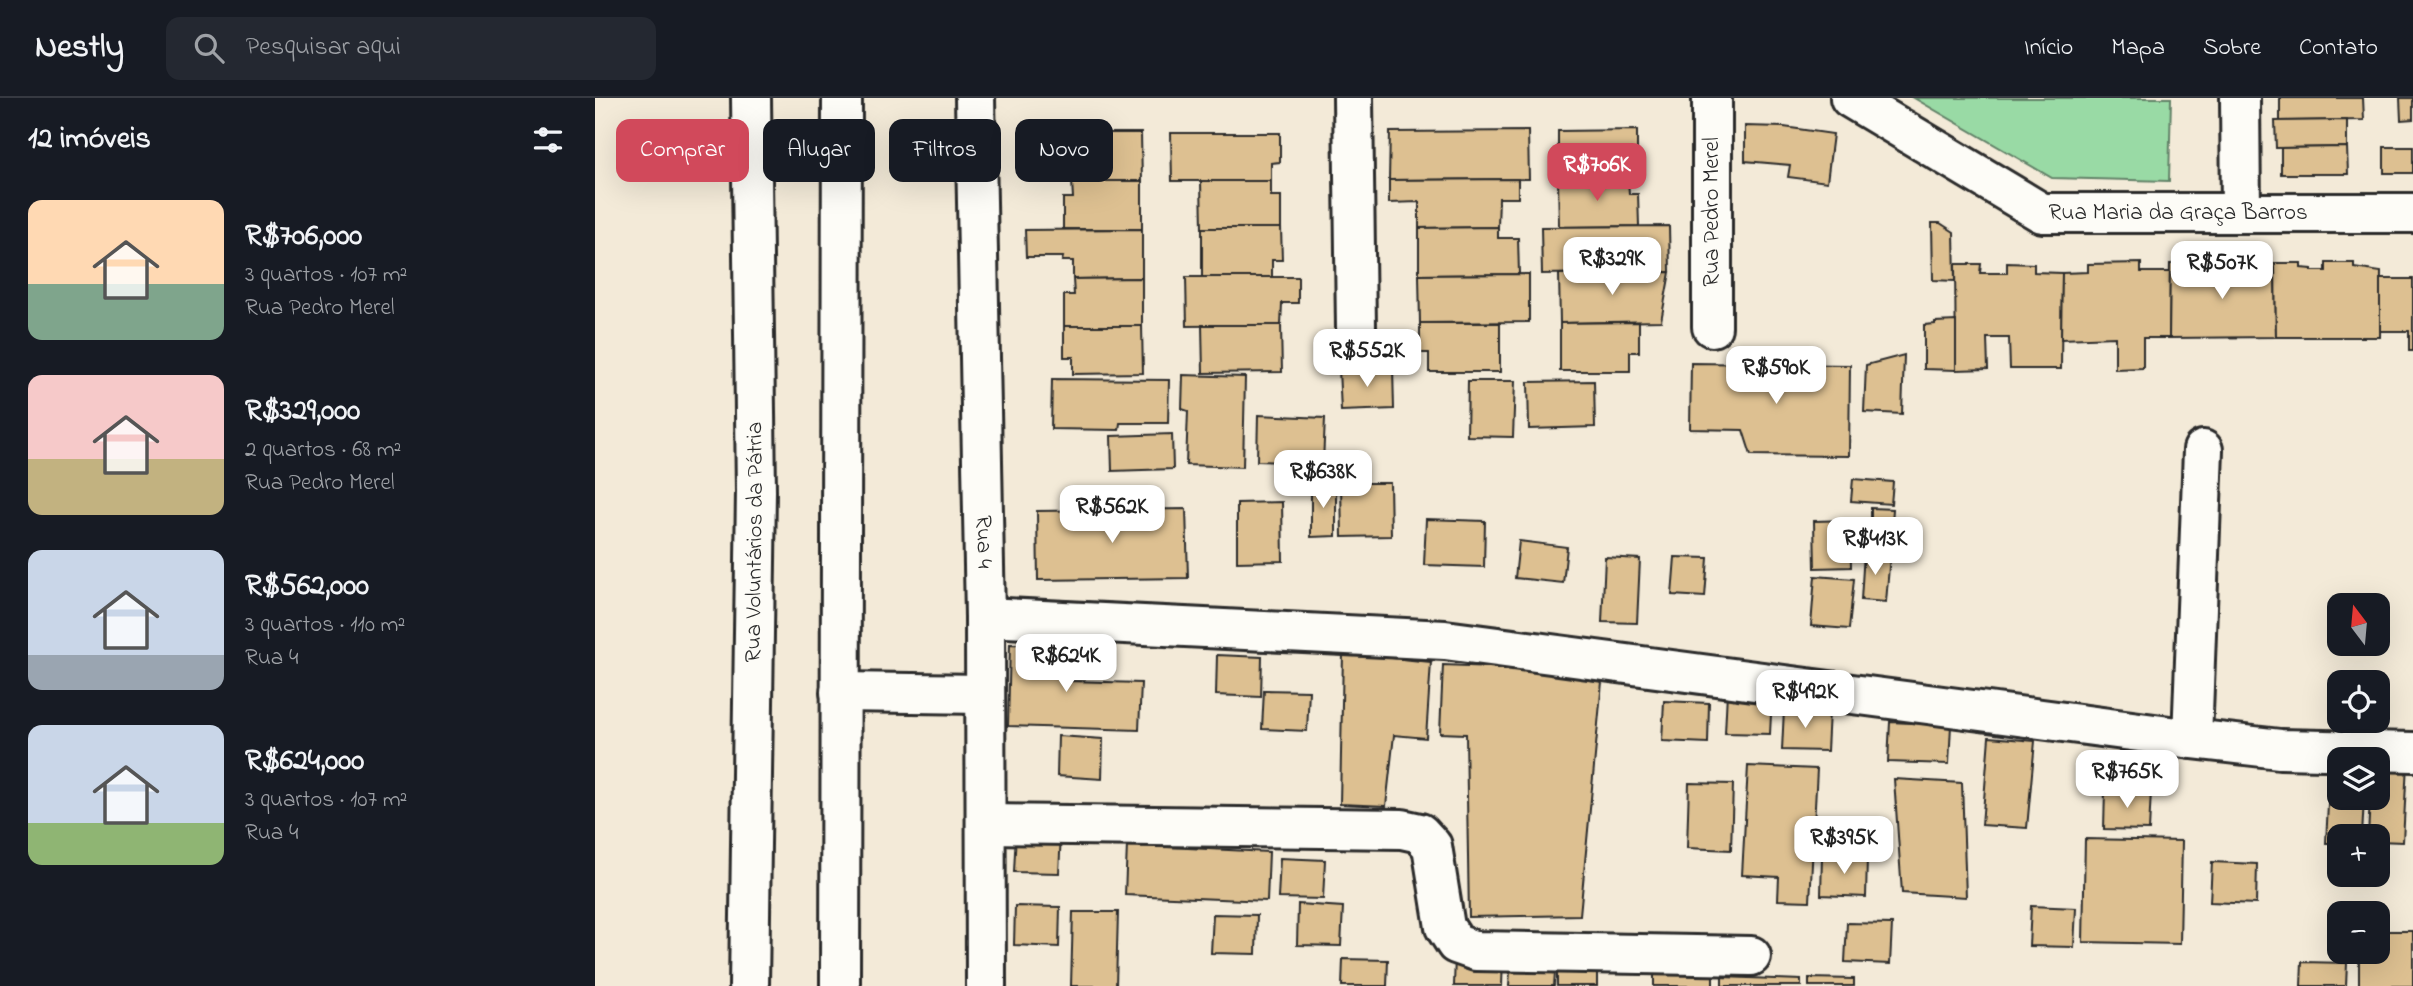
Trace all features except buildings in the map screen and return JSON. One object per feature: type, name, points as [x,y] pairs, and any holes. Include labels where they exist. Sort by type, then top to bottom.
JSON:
[{"type":"street","name":"Rua Voluntários da Pátria","points":[[749,986],[756,491],[751,98]]},
{"type":"street","points":[[840,986],[842,98]]},
{"type":"street","name":"Rua 4","points":[[975,98],[985,617],[983,694],[986,986]]},
{"type":"street","points":[[1353,98],[1356,327]]},
{"type":"street","name":"Rua Pedro Merel","points":[[1712,98],[1712,327]]},
{"type":"street","name":"Rua Maria da Graça Barros","points":[[1850,98],[2042,213],[2413,212]]},
{"type":"street","points":[[2240,98],[2241,212]]},
{"type":"street","points":[[2192,739],[2203,450]]},
{"type":"street","points":[[985,617],[1445,640],[2192,739],[2280,749],[2413,752]]},
{"type":"street","points":[[840,692],[983,694]]},
{"type":"street","points":[[986,824],[1402,829],[1420,833],[1432,846],[1445,927],[1455,944],[1476,951],[1751,956]]},
{"type":"green space","points":[[1914,98],[2171,98],[2169,181],[2052,178]]}]
